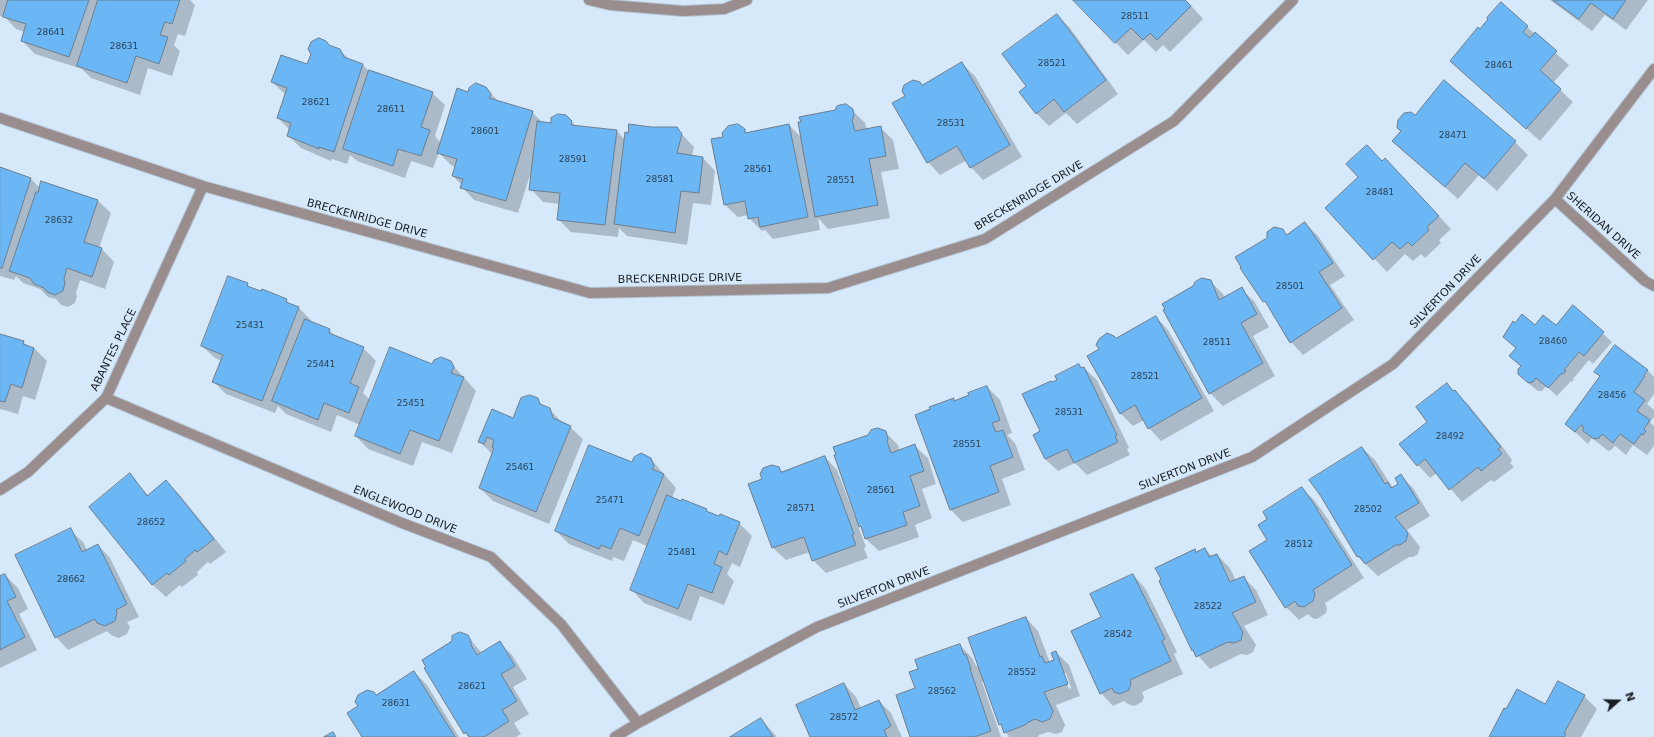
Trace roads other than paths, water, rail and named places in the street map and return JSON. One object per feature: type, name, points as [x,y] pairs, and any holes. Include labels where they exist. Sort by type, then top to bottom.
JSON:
[{"type":"street","points":[[589,0],[610,5],[683,11],[724,9],[747,0]]},
{"type":"street","name":"BRECKENRIDGE DRIVE","points":[[0,118],[203,186],[590,293],[828,288],[985,239],[1174,121],[1293,0]]},
{"type":"street","name":"SILVERTON DRIVE","points":[[615,737],[638,723],[817,627],[1252,457],[1393,364],[1555,199],[1654,69]]},
{"type":"street","name":"ABANTES PLACE","points":[[0,490],[28,472],[106,398],[203,186]]},
{"type":"street","name":"SHERIDAN DRIVE","points":[[1555,199],[1645,281],[1654,286]]},
{"type":"street","name":"ENGLEWOOD DRIVE","points":[[106,398],[402,523],[491,557],[561,624],[638,723]]}]
